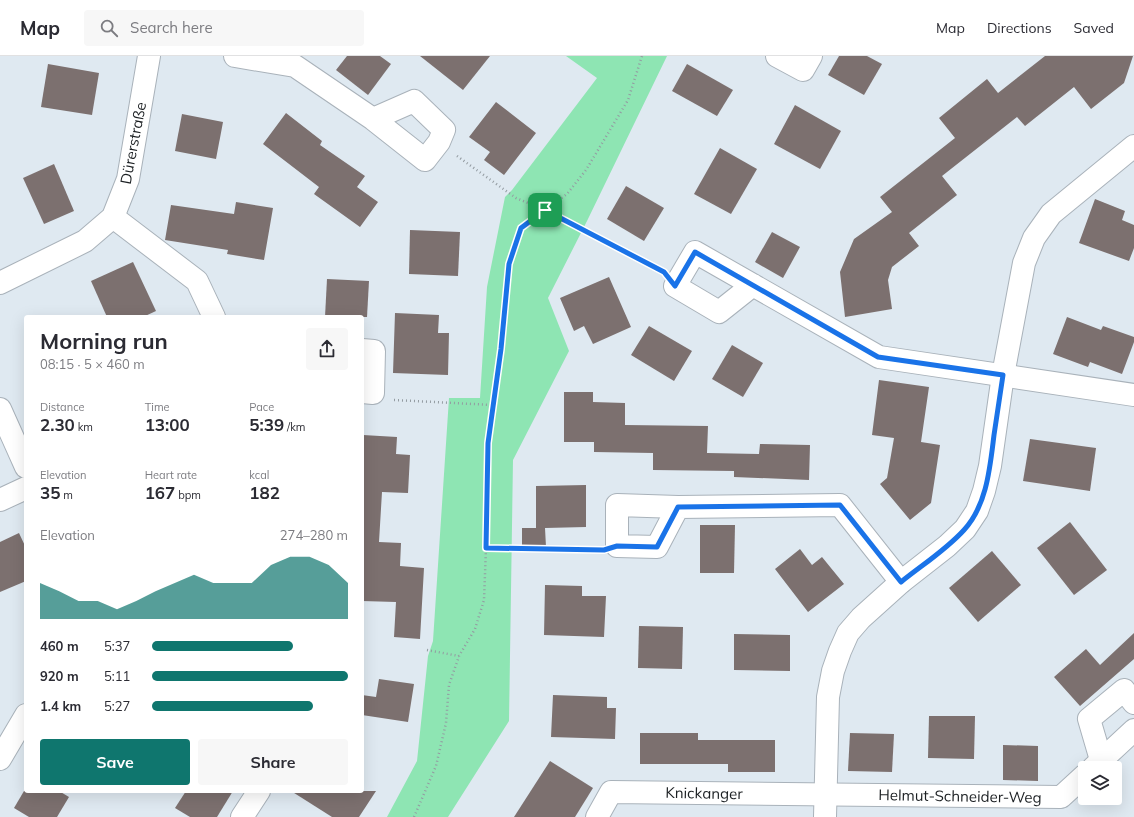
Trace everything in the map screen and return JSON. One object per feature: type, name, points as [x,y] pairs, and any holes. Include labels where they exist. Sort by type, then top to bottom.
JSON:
[{"type":"street","name":"Dürerstraße","points":[[0,283],[86,241],[113,217],[128,179],[149,56]]},
{"type":"street","points":[[235,56],[295,66],[373,119],[425,160],[439,142],[444,130],[414,101],[373,119]]},
{"type":"street","points":[[777,56],[803,70],[811,56]]},
{"type":"street","points":[[825,817],[828,697],[833,671],[848,633],[861,618],[901,582],[947,546],[965,529],[977,511],[990,466],[1003,375],[1024,263],[1034,238],[1051,214],[1134,146]]},
{"type":"street","points":[[113,217],[197,281],[213,315]]},
{"type":"street","points":[[753,285],[719,312],[675,286],[695,252],[753,285],[878,357],[1134,395]]},
{"type":"street","points":[[364,350],[374,351],[367,393]]},
{"type":"street","points":[[0,409],[24,463]]},
{"type":"street","points":[[0,500],[24,489]]},
{"type":"street","points":[[678,507],[657,547],[617,546],[617,505],[678,507],[840,505],[901,582]]},
{"type":"street","points":[[1096,761],[1089,719],[1124,690],[1134,703]]},
{"type":"street","points":[[0,759],[6,738],[24,717]]},
{"type":"street","points":[[1100,761],[1134,730]]},
{"type":"street","name":"Helmut-Schneider-Weg","points":[[826,794],[1061,797],[1078,781]]},
{"type":"street","name":"Knickanger","points":[[597,817],[611,792],[826,794]]},
{"type":"street","points":[[242,817],[258,793]]},
{"type":"path","points":[[414,817],[436,766],[446,723],[449,685],[459,656],[475,629],[484,600],[488,443],[501,349],[509,264],[521,228],[567,194],[586,170],[628,100],[642,56]]},
{"type":"path","points":[[439,142],[516,198],[545,210],[664,272],[675,286]]},
{"type":"path","points":[[367,393],[387,400],[493,405]]},
{"type":"path","points":[[486,548],[604,550],[617,546]]},
{"type":"path","points":[[427,650],[459,656]]},
{"type":"green space","points":[[566,56],[667,56],[548,298],[569,351],[513,460],[509,721],[448,817],[387,817],[417,761],[428,656],[433,641],[449,398],[480,398],[487,287],[505,197],[512,190],[597,78]]},
{"type":"building","points":[[347,56],[380,56],[391,64],[368,95],[336,70]]},
{"type":"building","points":[[420,56],[490,56],[463,90]]},
{"type":"building","points":[[839,56],[867,56],[882,64],[864,95],[828,75]]},
{"type":"building","points":[[1045,56],[1133,56],[1124,83],[1091,109],[1074,87],[1025,126],[1017,117],[942,176],[957,195],[909,233],[919,246],[892,267],[888,280],[892,309],[845,317],[840,272],[854,239],[892,212],[880,197],[955,138],[939,118],[987,79],[998,93]]},
{"type":"building","points":[[48,64],[99,73],[92,115],[41,107]]},
{"type":"building","points":[[687,64],[733,90],[717,116],[672,91]]},
{"type":"building","points":[[496,102],[536,133],[504,175],[484,160],[490,152],[469,137]]},
{"type":"building","points":[[795,105],[841,131],[820,169],[774,144]]},
{"type":"building","points":[[286,113],[322,141],[320,145],[365,176],[357,187],[378,202],[360,227],[314,194],[319,187],[263,144]]},
{"type":"building","points":[[182,114],[223,122],[216,159],[175,151]]},
{"type":"building","points":[[720,148],[757,169],[731,214],[694,194]]},
{"type":"building","points":[[54,164],[74,211],[44,224],[23,178]]},
{"type":"building","points":[[626,186],[664,208],[644,241],[607,219]]},
{"type":"building","points":[[1095,199],[1125,211],[1122,220],[1134,225],[1134,248],[1129,261],[1079,243]]},
{"type":"building","points":[[236,202],[273,208],[264,260],[227,254],[228,250],[165,240],[171,205],[234,214]]},
{"type":"building","points":[[410,230],[460,232],[458,276],[409,274]]},
{"type":"building","points":[[772,232],[800,247],[783,278],[755,262]]},
{"type":"building","points":[[133,262],[156,311],[147,315],[106,315],[91,281]]},
{"type":"building","points":[[609,277],[631,327],[593,344],[584,326],[574,331],[560,298]]},
{"type":"building","points":[[327,279],[369,281],[367,317],[364,317],[364,315],[325,315]]},
{"type":"building","points":[[395,313],[439,315],[438,333],[449,333],[448,375],[393,373]]},
{"type":"building","points":[[1067,317],[1101,330],[1103,326],[1134,337],[1134,342],[1122,374],[1090,362],[1088,367],[1053,354]]},
{"type":"building","points":[[649,326],[692,351],[674,381],[631,355]]},
{"type":"building","points":[[732,345],[763,363],[743,397],[712,379]]},
{"type":"building","points":[[879,380],[929,387],[921,442],[940,445],[931,503],[910,520],[880,484],[887,478],[894,438],[872,435]]},
{"type":"building","points":[[564,392],[593,392],[593,402],[625,403],[625,425],[708,426],[707,453],[759,454],[760,444],[810,445],[809,480],[734,477],[734,471],[653,470],[653,453],[594,452],[594,442],[564,442]]},
{"type":"building","points":[[364,435],[397,437],[396,454],[410,455],[408,493],[382,492],[379,542],[401,543],[400,566],[424,568],[420,639],[394,637],[396,602],[364,601]]},
{"type":"building","points":[[1030,439],[1096,448],[1090,491],[1023,481]]},
{"type":"building","points":[[586,485],[586,527],[545,528],[546,547],[522,547],[522,528],[536,528],[536,486]]},
{"type":"building","points":[[1070,522],[1107,570],[1074,595],[1037,548]]},
{"type":"building","points":[[700,525],[735,525],[734,573],[700,573]]},
{"type":"building","points":[[19,533],[24,544],[24,582],[0,592],[0,542]]},
{"type":"building","points":[[800,549],[812,565],[822,557],[844,584],[808,612],[775,569]]},
{"type":"building","points":[[992,551],[1021,585],[978,622],[949,588]]},
{"type":"building","points":[[545,585],[582,586],[582,596],[606,596],[604,637],[544,635]]},
{"type":"building","points":[[639,626],[683,627],[682,669],[638,668]]},
{"type":"building","points":[[1134,633],[1134,659],[1080,706],[1054,677],[1086,649],[1100,665]]},
{"type":"building","points":[[734,634],[790,635],[790,671],[734,670]]},
{"type":"building","points":[[379,679],[414,684],[408,722],[364,715],[364,695],[376,697]]},
{"type":"building","points":[[553,695],[607,697],[607,708],[616,708],[615,739],[551,737]]},
{"type":"building","points":[[929,716],[975,716],[974,759],[928,758]]},
{"type":"building","points":[[640,733],[698,733],[698,740],[775,740],[775,772],[728,772],[728,764],[640,764]]},
{"type":"building","points":[[850,733],[894,734],[892,772],[848,771]]},
{"type":"building","points":[[1003,745],[1038,746],[1038,781],[1003,780]]},
{"type":"building","points":[[550,761],[593,788],[575,817],[514,817]]},
{"type":"building","points":[[24,791],[24,793],[62,793],[69,797],[57,817],[29,817],[14,808]]},
{"type":"building","points":[[364,791],[376,791],[359,817],[332,817],[294,793],[364,793]]},
{"type":"building","points":[[185,793],[232,793],[217,817],[190,817],[175,808]]},
{"type":"route","points":[[545,210],[664,272],[675,286],[695,252],[878,357],[1003,375],[990,466],[984,491],[977,511],[965,529],[947,546],[901,582],[840,505],[678,507],[657,547],[617,546],[604,550],[486,548],[488,443],[501,349],[509,264],[521,228],[545,210]]}]
